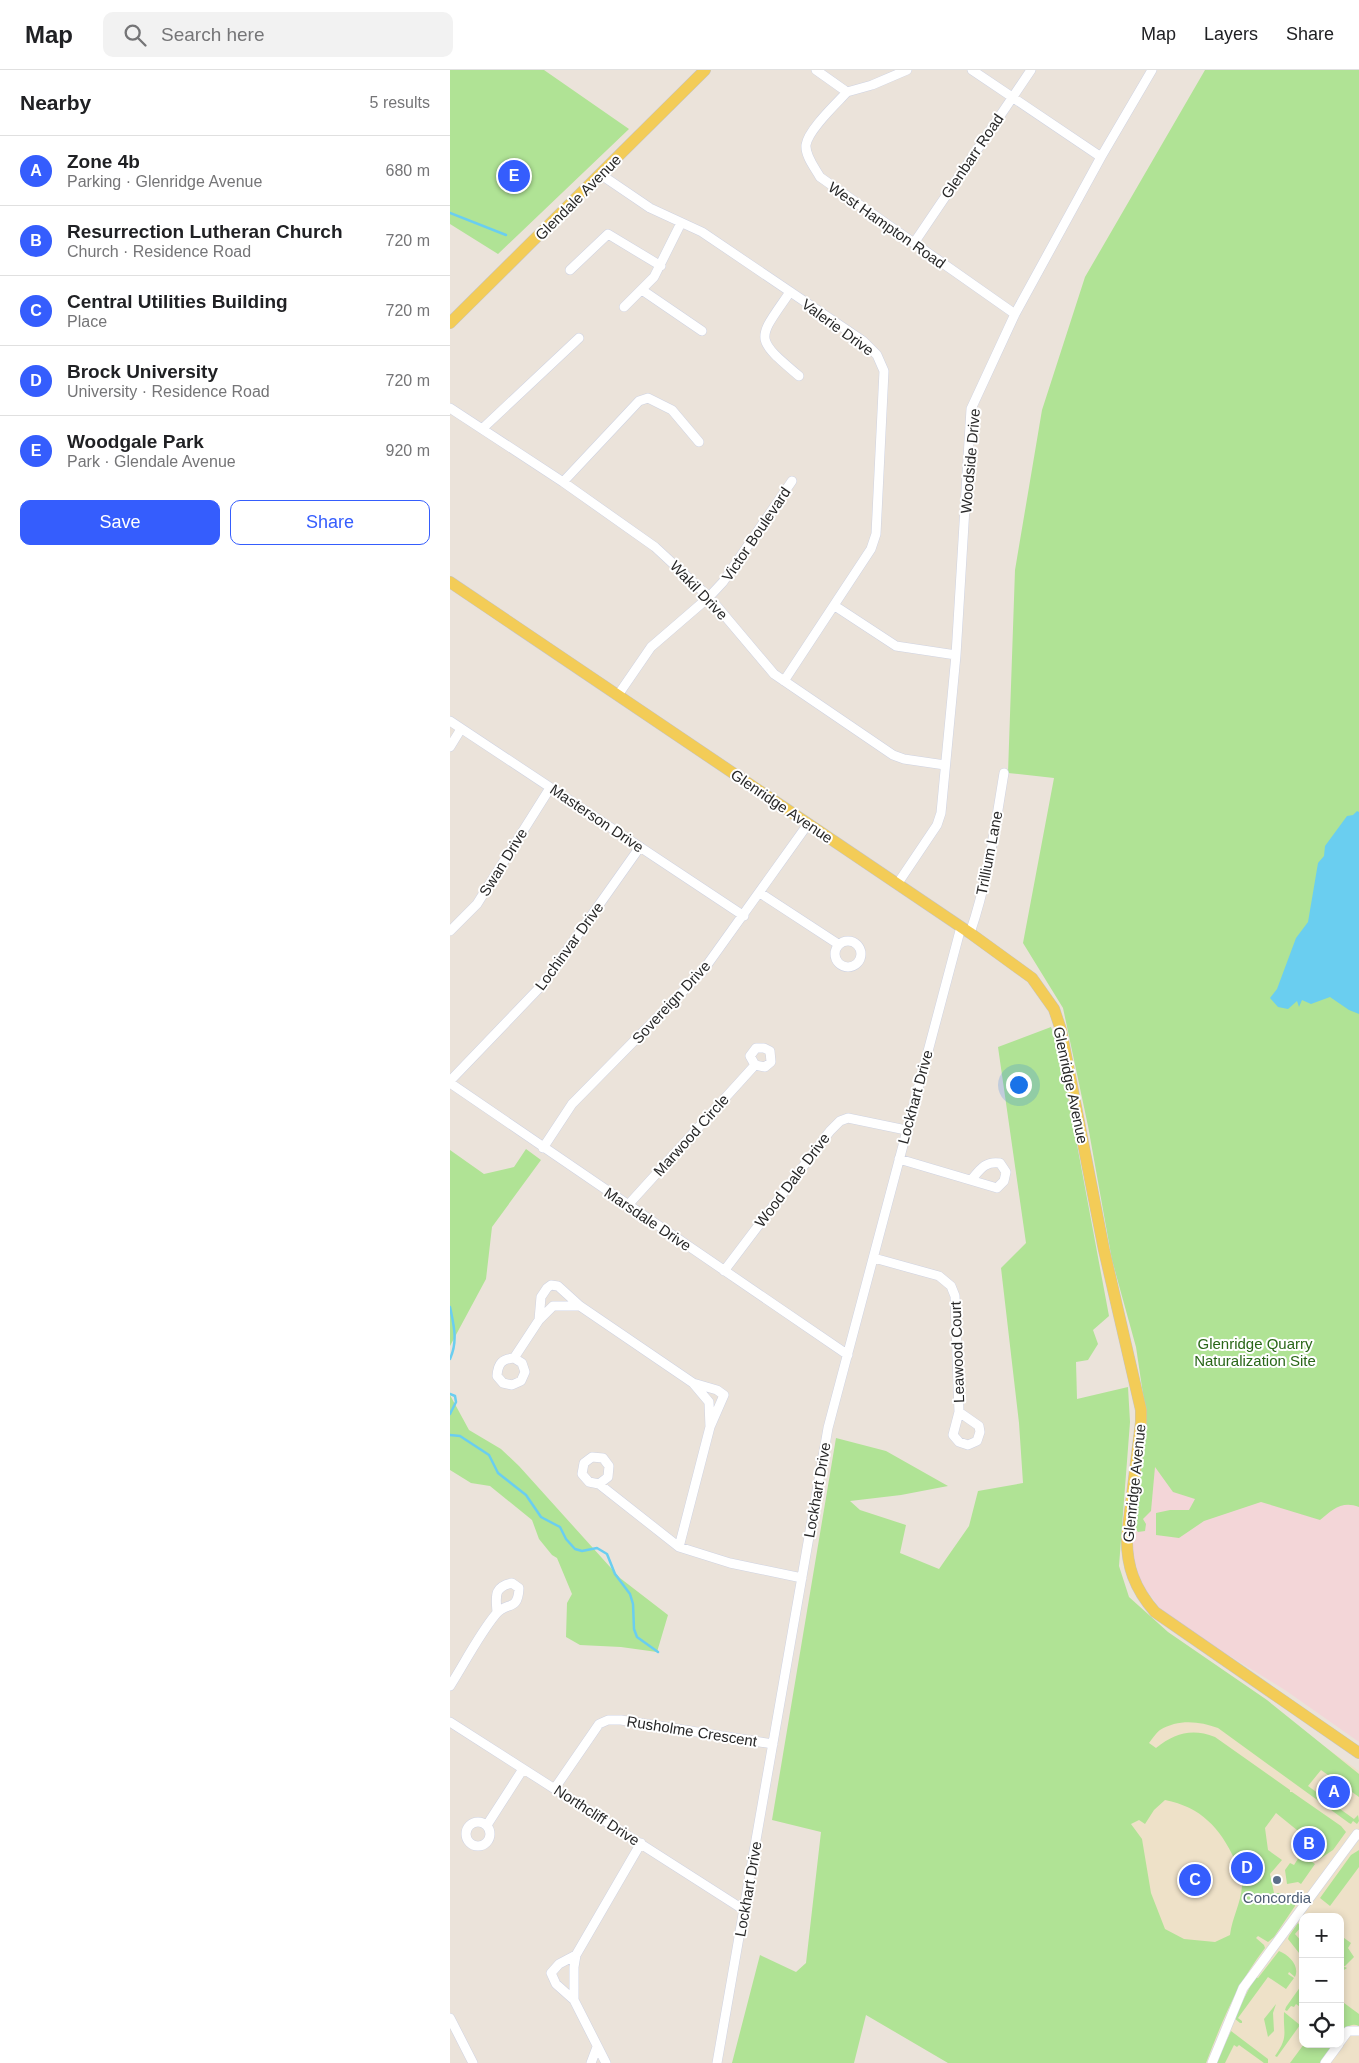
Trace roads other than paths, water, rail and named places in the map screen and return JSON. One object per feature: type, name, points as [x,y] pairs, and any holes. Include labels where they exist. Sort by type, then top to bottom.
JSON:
[{"type":"main road","name":"Glendale Avenue","points":[[450,323],[704,70]]},
{"type":"main road","name":"Glenridge Avenue","points":[[450,582],[898,883],[1032,978],[1054,1008],[1061,1030],[1104,1250],[1140,1410],[1141,1422],[1127,1554],[1131,1573],[1138,1589],[1155,1612],[1359,1753]]},
{"type":"street","points":[[816,70],[847,92],[872,85],[907,70]]},
{"type":"street","points":[[972,70],[1101,157]]},
{"type":"street","name":"Glenbarr Road","points":[[914,243],[1031,70]]},
{"type":"street","name":"Woodside Drive","points":[[898,883],[937,825],[941,813],[944,765],[956,655],[972,409],[1015,314],[1101,157],[1152,70]]},
{"type":"street","name":"West Hampton Road","points":[[847,92],[810,134],[806,145],[807,155],[820,178],[1015,314]]},
{"type":"street","name":"Valerie Drive","points":[[600,174],[650,208],[702,232],[863,342],[877,355],[884,371],[876,534],[871,549],[784,681]]},
{"type":"street","points":[[624,307],[642,290],[661,266],[681,223]]},
{"type":"street","points":[[570,270],[608,234],[661,266]]},
{"type":"street","points":[[642,290],[702,331]]},
{"type":"street","points":[[790,292],[765,329],[764,341],[773,354],[799,376]]},
{"type":"street","points":[[482,429],[579,338]]},
{"type":"street","points":[[563,482],[639,401],[648,398],[672,410],[699,442]]},
{"type":"street","name":"Wakil Drive","points":[[450,408],[563,482],[655,546],[709,597],[774,674],[893,755],[904,759],[944,765]]},
{"type":"street","name":"Victor Boulevard","points":[[618,696],[652,647],[709,597],[723,582],[792,481]]},
{"type":"street","points":[[835,606],[896,646],[956,655]]},
{"type":"street","name":"Masterson Drive","points":[[450,721],[744,916]]},
{"type":"street","points":[[450,747],[461,728]]},
{"type":"street","name":"Trillium Lane","points":[[966,930],[978,910],[1004,773]]},
{"type":"street","name":"Swan Drive","points":[[450,931],[476,904],[550,788]]},
{"type":"street","name":"Sovereign Drive","points":[[543,1148],[572,1104],[702,972],[744,916],[808,824]]},
{"type":"street","name":"Lochinvar Drive","points":[[450,1082],[544,984],[640,847]]},
{"type":"street","points":[[760,892],[838,944]]},
{"type":"street","name":"Lockhart Drive","points":[[717,2063],[828,1428],[906,1130],[966,930]]},
{"type":"street","name":"Marwood Circle","points":[[628,1205],[755,1064]]},
{"type":"street","name":"Marsdale Drive","points":[[450,1082],[543,1148],[848,1355]]},
{"type":"street","name":"Wood Dale Drive","points":[[724,1271],[830,1131],[840,1121],[848,1118],[906,1130]]},
{"type":"street","points":[[899,1159],[972,1179]]},
{"type":"street","name":"Leawood Court","points":[[874,1258],[939,1276],[952,1286],[955,1296],[959,1412]]},
{"type":"street","points":[[539,1320],[541,1297],[551,1285],[558,1286],[580,1306],[693,1383],[709,1402],[710,1427]]},
{"type":"street","points":[[514,1358],[539,1320],[553,1306],[580,1306]]},
{"type":"street","points":[[679,1547],[710,1427],[724,1395],[717,1390],[693,1383]]},
{"type":"street","points":[[600,1484],[679,1547],[730,1563],[802,1578]]},
{"type":"street","points":[[450,1686],[497,1612]]},
{"type":"street","name":"Rusholme Crescent","points":[[555,1788],[599,1724],[608,1720],[621,1720],[773,1744]]},
{"type":"street","name":"Northcliff Drive","points":[[450,1722],[744,1910]]},
{"type":"street","points":[[487,1825],[523,1769]]},
{"type":"street","points":[[1212,2063],[1243,1988],[1358,1835]]},
{"type":"street","points":[[574,2000],[576,1955],[641,1843]]},
{"type":"street","points":[[576,1955],[559,1964],[551,1973],[556,1984],[574,2000],[606,2063]]},
{"type":"street","points":[[451,2023],[473,2063]]},
{"type":"street","points":[[1344,2036],[1348,2031],[1359,2031]]},
{"type":"street","points":[[591,2063],[597,2047]]},
{"type":"street","points":[[1325,2063],[1336,2048]]},
{"type":"water","points":[[1357,811],[1359,812],[1359,1014],[1349,1010],[1330,997],[1311,1004],[1302,1000],[1299,1007],[1297,1001],[1288,1009],[1278,1007],[1270,998],[1277,989],[1296,938],[1308,922],[1318,863],[1324,856],[1325,846],[1347,816],[1353,815]]},
{"type":"waterway","points":[[450,213],[506,235]]},
{"type":"waterway","points":[[450,1307],[455,1340],[450,1359]]},
{"type":"waterway","points":[[450,1394],[455,1396],[456,1402],[450,1414]]},
{"type":"waterway","points":[[450,1435],[460,1436],[489,1455],[498,1473],[526,1495],[541,1517],[560,1527],[566,1539],[575,1549],[582,1551],[597,1548],[607,1554],[615,1574],[630,1594],[633,1604],[634,1629],[637,1637],[658,1652]]},
{"type":"place","name":"Woodgale Park","points":[[514,176]]},
{"type":"place","name":"Zone 4b","points":[[1334,1792]]},
{"type":"place","name":"Resurrection Lutheran Church","points":[[1309,1844]]},
{"type":"place","name":"Brock University","points":[[1247,1868]]},
{"type":"place","name":"Central Utilities Building","points":[[1195,1880]]},
{"type":"place","name":"Concordia","points":[[1277,1880]]},
{"type":"park label","name":"Glenridge Quarry Naturalization Site","points":[[1255,1352]]}]
